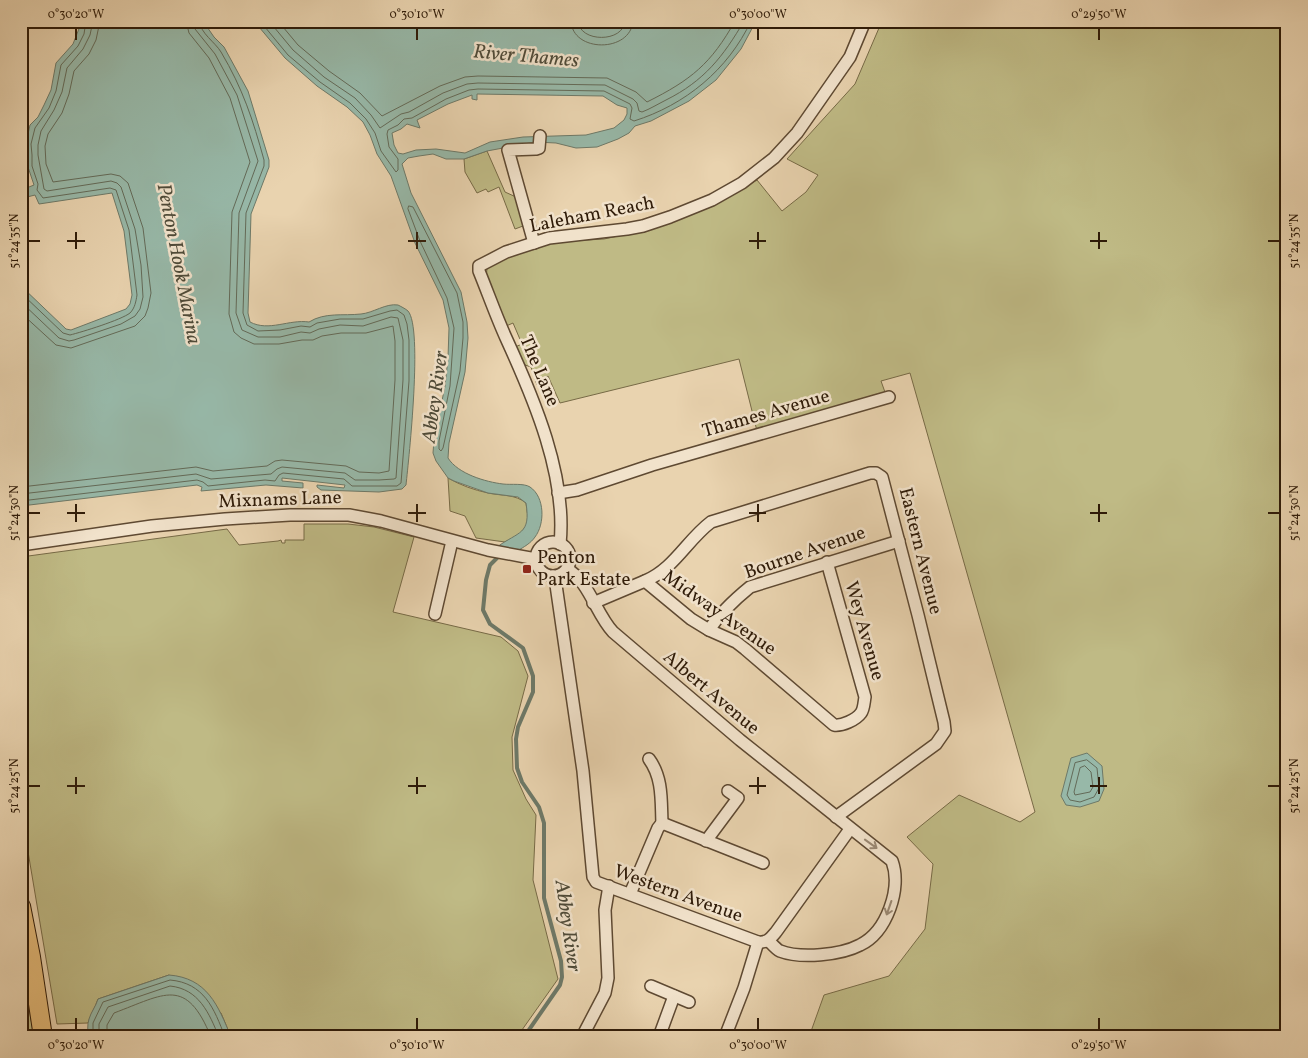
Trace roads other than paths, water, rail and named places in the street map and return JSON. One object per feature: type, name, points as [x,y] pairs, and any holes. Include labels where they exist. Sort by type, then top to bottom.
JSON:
[{"type":"main road","points":[[21,906],[32,956],[43,1037]]},
{"type":"street","name":"Laleham Reach","points":[[479,266],[506,252],[555,237],[643,226],[712,200],[742,183],[774,158],[807,121],[850,57],[865,21]]},
{"type":"street","points":[[534,243],[508,150],[539,148],[540,139]]},
{"type":"street","name":"The Lane","points":[[479,266],[479,271],[541,423],[550,453],[558,493],[560,544]]},
{"type":"street","name":"Thames Avenue","points":[[558,493],[577,490],[652,465],[889,397]]},
{"type":"street","name":"Eastern Avenue","points":[[645,581],[664,570],[697,534],[712,522],[870,473],[876,473],[882,477],[945,731],[936,744],[836,817]]},
{"type":"street","name":"Mixnams Lane","points":[[21,545],[152,526],[225,518],[349,515],[488,550],[536,559]]},
{"type":"street","points":[[435,614],[452,540]]},
{"type":"street","name":"Bourne Avenue","points":[[709,630],[718,617],[736,598],[750,587],[899,540]]},
{"type":"street","points":[[547,543],[560,544],[569,553],[570,560],[567,569],[559,575],[553,576],[546,575],[541,571],[537,566],[536,559],[541,547],[547,543]]},
{"type":"street","name":"Wey Avenue","points":[[827,562],[865,696],[862,713],[839,726]]},
{"type":"street","name":"Albert Avenue","points":[[567,569],[578,577],[604,622],[613,632],[740,740],[850,829]]},
{"type":"street","name":"Western Avenue","points":[[553,576],[575,710],[583,772],[592,877],[596,882],[763,941],[779,950],[794,954],[832,954],[861,945],[878,930],[886,918],[892,900],[896,875],[892,861],[850,829]]},
{"type":"street","name":"Midway Avenue","points":[[593,603],[645,581],[691,619],[709,630],[736,642],[834,725],[839,726]]},
{"type":"street","points":[[630,894],[658,828],[662,823],[660,782],[656,769],[650,759]]},
{"type":"street","points":[[706,841],[738,798],[728,791]]},
{"type":"street","points":[[662,823],[763,863]]},
{"type":"street","points":[[725,1037],[763,941],[850,829]]},
{"type":"street","points":[[582,1037],[600,1005],[607,986],[605,910],[609,886]]},
{"type":"street","points":[[651,986],[689,1002]]},
{"type":"street","points":[[659,1037],[674,996]]},
{"type":"water","name":"Penton Hook Marina","points":[[82,21],[203,21],[224,47],[248,91],[269,160],[269,167],[251,214],[248,313],[250,322],[257,325],[272,326],[294,322],[309,322],[321,317],[366,313],[393,305],[398,305],[408,311],[412,322],[415,366],[408,470],[406,485],[402,489],[379,492],[321,490],[317,485],[344,488],[345,485],[282,478],[282,481],[303,483],[303,488],[266,485],[201,491],[202,487],[197,485],[21,506],[21,286],[66,329],[71,330],[126,309],[130,304],[132,295],[124,231],[112,193],[39,204],[35,195],[27,197],[24,189],[34,185],[28,167],[26,143],[30,125],[38,117],[51,90],[56,63],[73,44]]},
{"type":"water","name":"River Thames","points":[[254,21],[574,21],[603,26],[626,21],[756,21],[741,49],[716,80],[689,101],[651,121],[635,126],[629,133],[618,139],[597,147],[576,148],[556,143],[535,142],[487,151],[464,159],[446,159],[433,154],[408,158],[402,164],[411,193],[461,292],[467,322],[468,338],[465,372],[449,443],[448,458],[458,469],[465,473],[496,483],[524,485],[535,491],[541,504],[541,525],[533,539],[517,551],[497,547],[522,531],[525,527],[527,521],[526,503],[518,497],[488,493],[448,478],[436,461],[433,453],[445,386],[449,328],[443,300],[415,243],[391,176],[377,154],[363,122],[285,58]],"holes":[[[477,94],[603,96],[617,105],[627,108],[627,114],[624,120],[614,128],[586,135],[523,137],[490,142],[465,153],[436,149],[416,150],[403,154],[398,153],[394,145],[392,133],[407,124],[420,128],[417,120],[448,104],[472,95],[472,99],[477,100]]]},
{"type":"water","points":[[1087,753],[1102,766],[1104,789],[1099,801],[1080,807],[1066,805],[1061,796],[1071,758]]},
{"type":"water","points":[[169,975],[193,981],[202,987],[216,1004],[231,1037],[88,1037],[88,1021],[98,999]]},
{"type":"waterway","name":"Abbey River","points":[[500,555],[490,565],[486,580],[483,610],[490,624],[523,648],[533,676],[533,692],[518,727],[516,739],[517,768],[522,782],[539,807],[544,823],[544,898],[561,961],[562,977],[560,985],[524,1037]]},
{"type":"place","name":"Penton Park Estate","points":[[527,569]]}]
